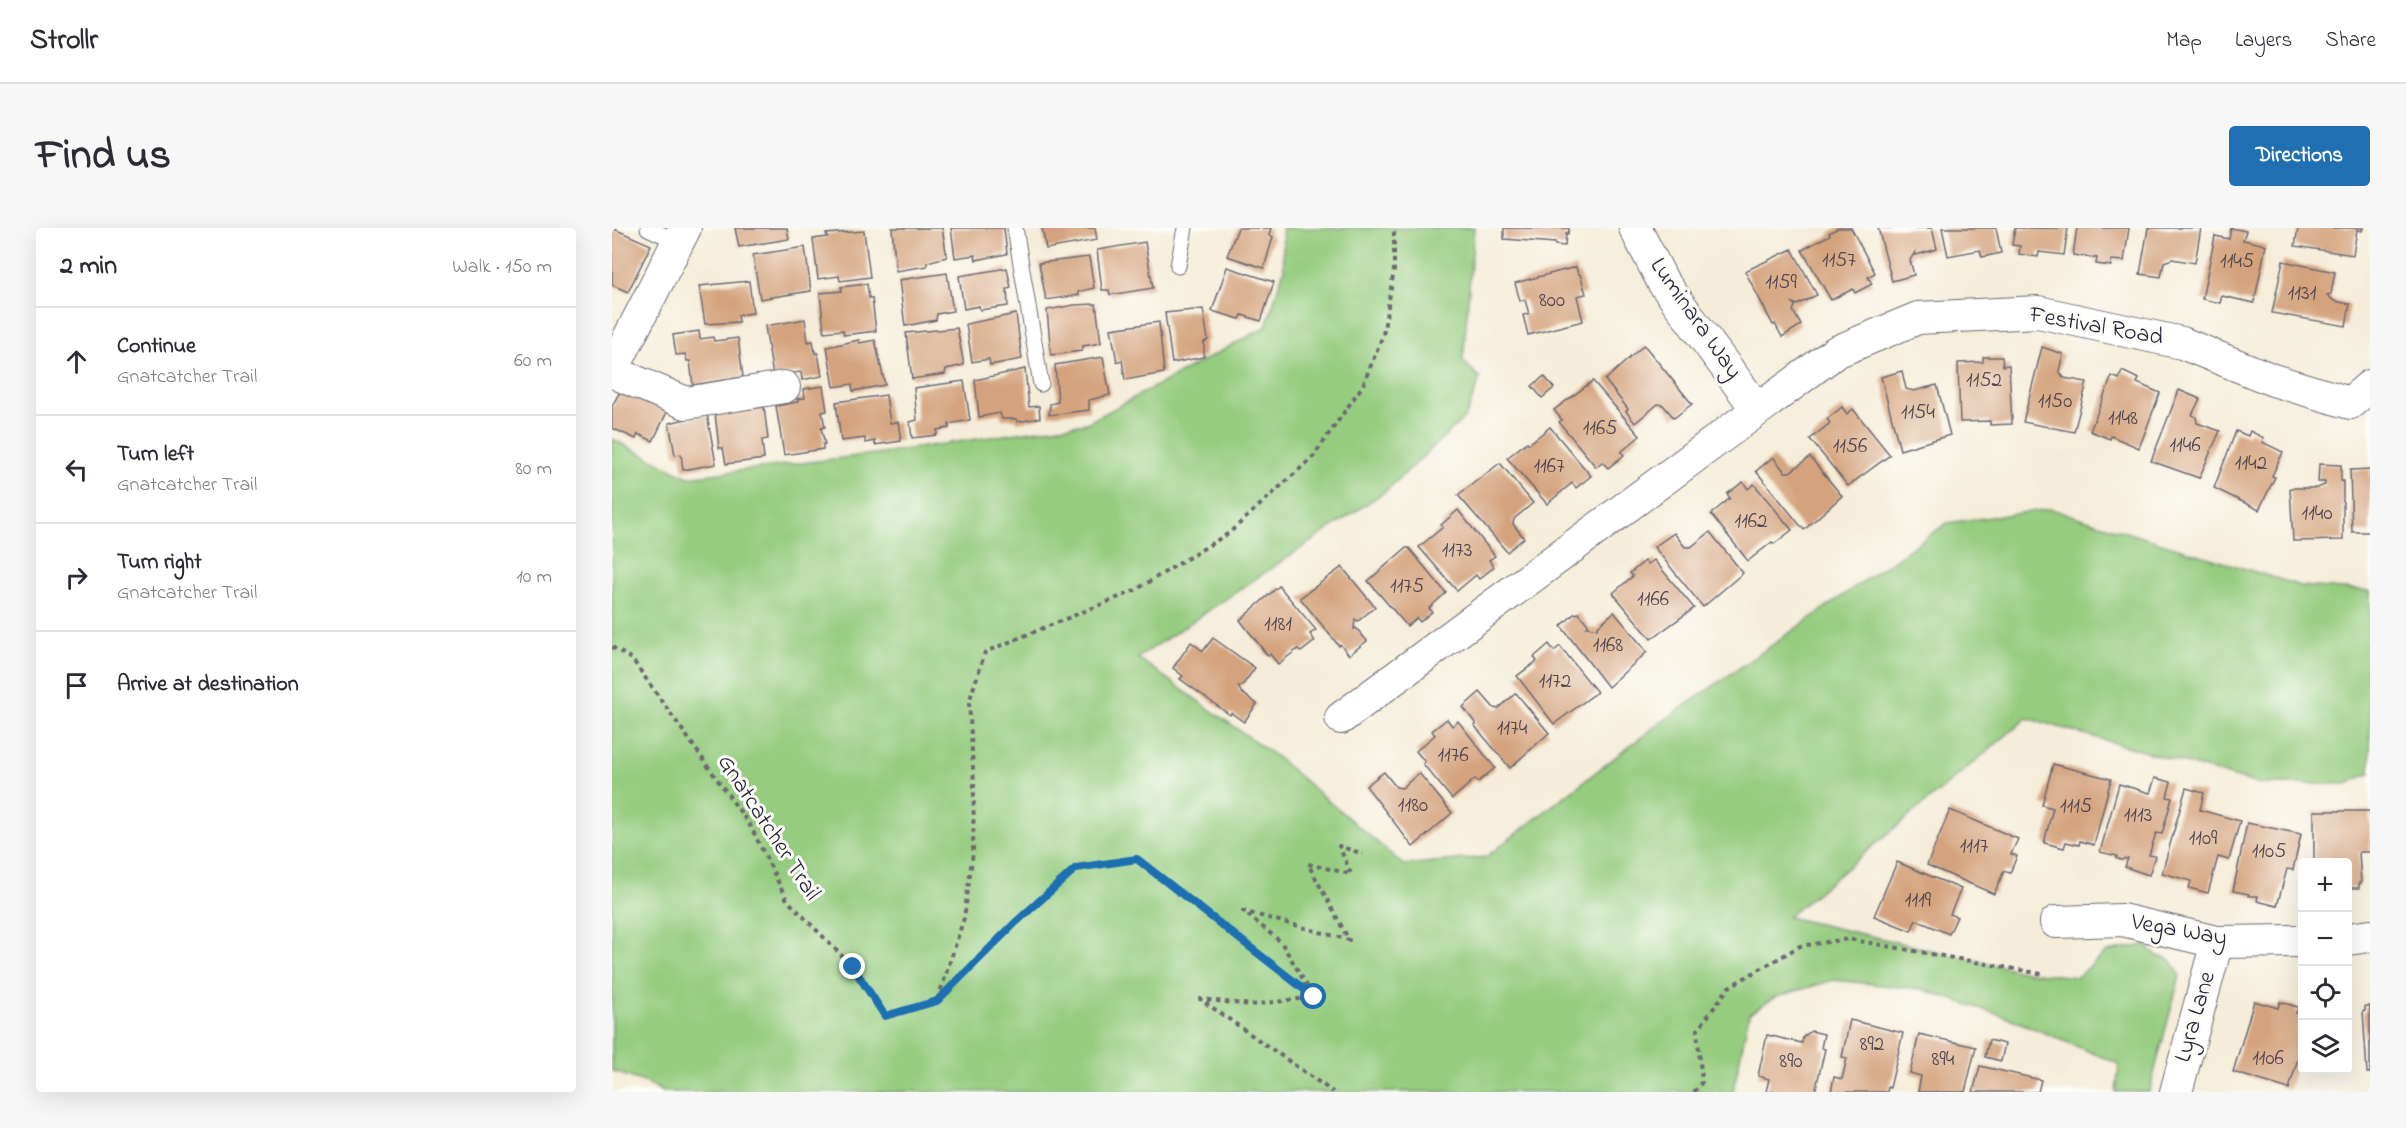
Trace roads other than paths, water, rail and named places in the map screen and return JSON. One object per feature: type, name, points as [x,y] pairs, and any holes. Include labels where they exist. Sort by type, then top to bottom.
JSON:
[{"type":"street","name":"Luminara Way","points":[[1635,228],[1663,282],[1757,409]]},
{"type":"street","points":[[682,235],[614,364],[620,375],[686,403],[784,387]]},
{"type":"street","name":"Festival Road","points":[[1757,409],[1836,352],[1918,318],[2038,312],[2182,343],[2273,380],[2350,403],[2370,386]]},
{"type":"street","points":[[1341,718],[1757,409]]},
{"type":"street","name":"Vega Way","points":[[2056,922],[2122,921],[2217,942],[2298,941]]},
{"type":"street","points":[[2352,938],[2370,936]]},
{"type":"street","name":"Lyra Lane","points":[[2175,1092],[2217,942]]},
{"type":"lane","points":[[648,228],[682,235]]},
{"type":"lane","points":[[1015,228],[1041,384]]},
{"type":"lane","points":[[1178,266],[1185,228]]}]
